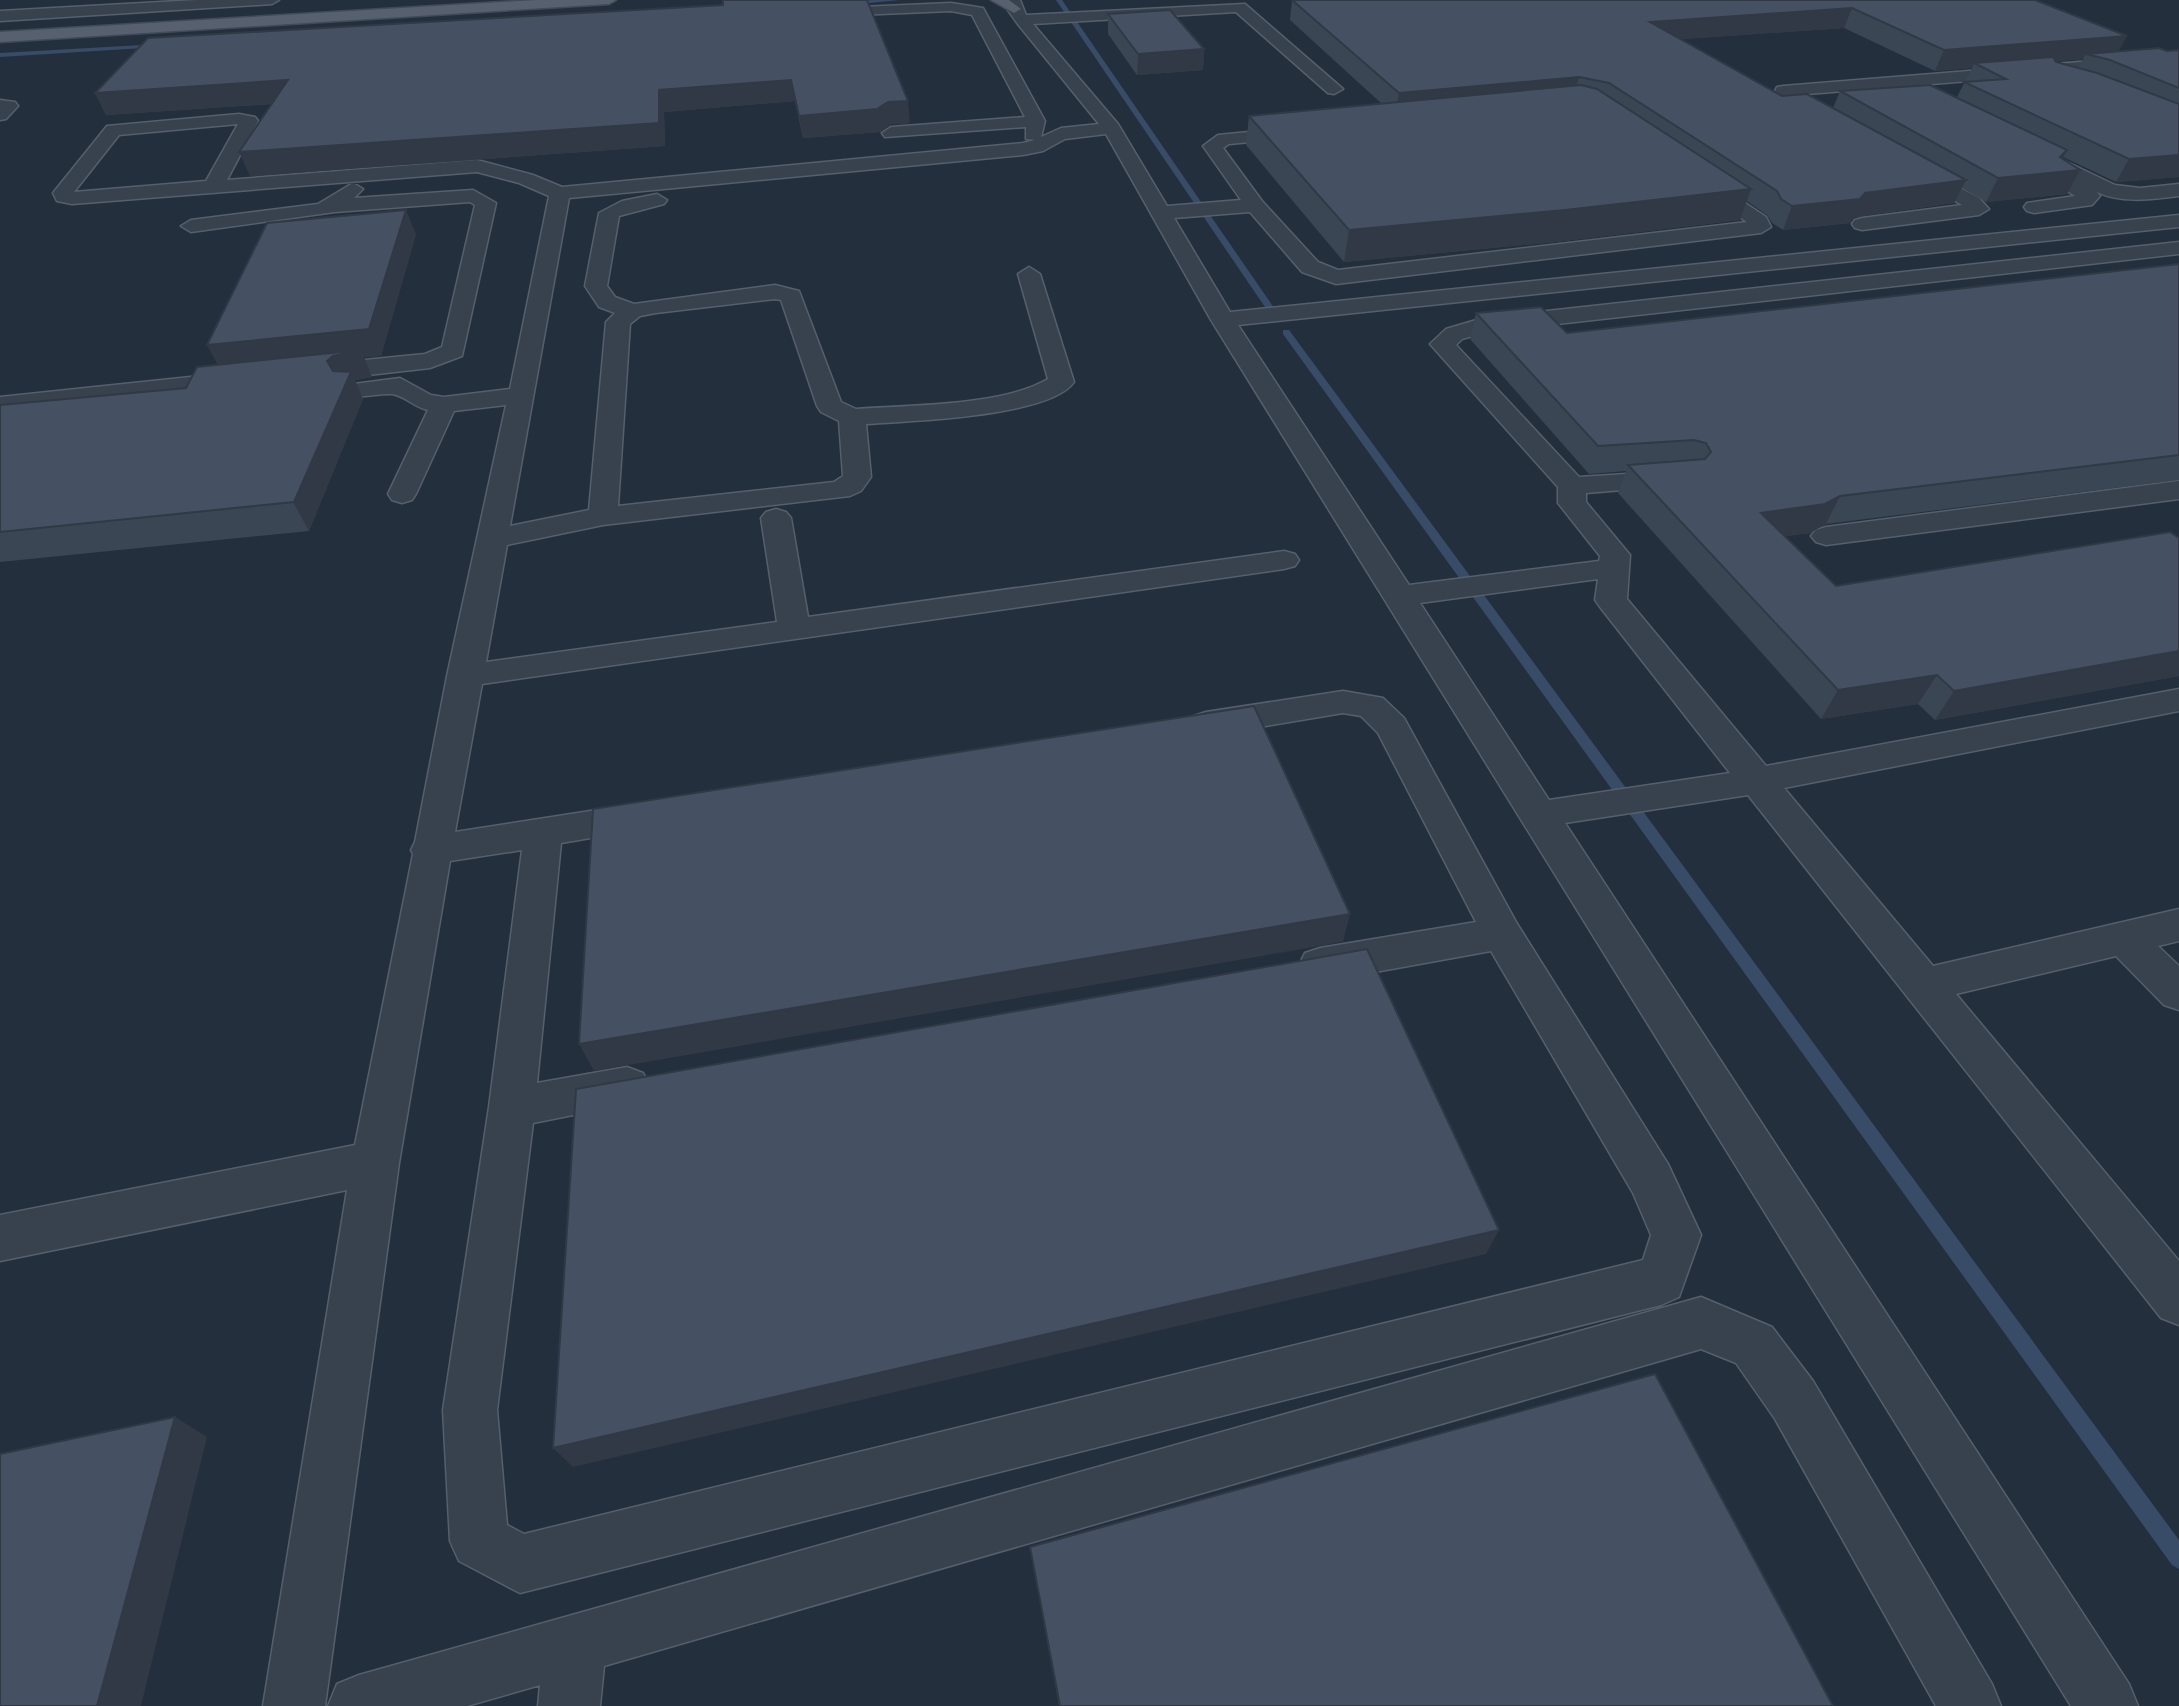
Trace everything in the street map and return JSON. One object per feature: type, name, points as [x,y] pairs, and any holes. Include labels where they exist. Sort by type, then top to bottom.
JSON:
[{"type":"main road","points":[[0,29],[499,0]]},
{"type":"main road","points":[[0,37],[609,0]]},
{"type":"street","points":[[0,16],[272,0]]},
{"type":"street","points":[[1021,9],[1121,13],[1240,7],[1261,0]]},
{"type":"street","points":[[214,185],[249,121],[239,119],[113,130],[63,193],[64,197],[72,198],[477,166],[526,179],[560,183],[1035,147],[1039,132],[978,11],[951,7],[838,13]]},
{"type":"street","points":[[1240,7],[1334,89]]},
{"type":"street","points":[[1021,9],[1112,128],[1171,212],[1223,320],[2107,1706]]},
{"type":"street","points":[[2071,77],[2179,59]]},
{"type":"street","points":[[1926,99],[1924,94],[1935,92],[2179,67]]},
{"type":"street","points":[[1851,134],[1790,102],[1782,94],[1783,90],[2038,70],[2106,85]]},
{"type":"street","points":[[1867,84],[1904,102]]},
{"type":"street","points":[[0,105],[9,106],[0,115]]},
{"type":"street","points":[[1574,106],[1596,111],[1759,221],[1761,227],[1336,277],[1310,267],[1255,205],[1212,146],[1215,143],[1574,106]]},
{"type":"street","points":[[891,133],[1061,134],[1112,128]]},
{"type":"street","points":[[869,147],[1039,132]]},
{"type":"street","points":[[2034,207],[2085,201],[2090,195],[2013,149],[2111,191],[2140,194],[2179,190]]},
{"type":"street","points":[[715,159],[787,162]]},
{"type":"street","points":[[1863,224],[1979,209],[1972,202],[1900,161]]},
{"type":"street","points":[[333,206],[351,194],[360,175]]},
{"type":"street","points":[[294,1706],[375,1163],[430,850],[464,676],[496,538],[560,183]]},
{"type":"street","points":[[837,184],[640,202],[609,214],[596,286],[607,302],[632,311],[752,293],[775,292],[791,296],[830,406],[852,418],[1022,400],[1053,390],[1061,382],[1029,274]]},
{"type":"street","points":[[191,226],[306,212],[333,206],[472,196],[486,203],[453,351],[430,361],[298,384],[400,386],[424,402],[444,405],[522,395]]},
{"type":"street","points":[[1171,212],[1255,205]]},
{"type":"street","points":[[1223,320],[2179,221]]},
{"type":"street","points":[[2179,248],[1483,325],[1454,334],[1442,344],[1572,486],[1573,503],[1615,555],[1611,600],[1739,784],[1924,985],[2179,1300]]},
{"type":"street","points":[[603,516],[618,322],[632,311]]},
{"type":"street","points":[[0,405],[257,388],[74,410]]},
{"type":"street","points":[[402,494],[444,405]]},
{"type":"street","points":[[496,538],[603,516],[840,490],[851,485],[857,477],[852,418]]},
{"type":"street","points":[[1572,486],[1683,478]]},
{"type":"street","points":[[1826,536],[2179,490]]},
{"type":"street","points":[[776,518],[794,629]]},
{"type":"street","points":[[464,676],[1284,560]]},
{"type":"street","points":[[1399,596],[1614,568]]},
{"type":"street","points":[[1538,814],[1739,784],[2179,700]]},
{"type":"street","points":[[543,833],[512,1107],[470,1410],[479,1541],[520,1564],[1661,1280],[1676,1235],[1651,1180],[1502,933],[1392,726],[1371,706],[1343,702],[1177,729]]},
{"type":"street","points":[[430,850],[681,810]]},
{"type":"street","points":[[1924,985],[2179,925]]},
{"type":"street","points":[[1282,971],[1502,933]]},
{"type":"street","points":[[2124,938],[2179,993]]},
{"type":"street","points":[[512,1107],[663,1080]]},
{"type":"street","points":[[0,1238],[375,1163]]},
{"type":"street","points":[[359,1706],[1700,1323],[1754,1345],[1794,1400],[1970,1706]]},
{"type":"street","points":[[569,1706],[575,1646]]},
{"type":"building","points":[[723,0],[867,0],[908,101],[888,102],[877,109],[799,116],[791,80],[659,90],[659,123],[239,152],[288,80],[95,93],[148,38],[723,5]]},
{"type":"building","points":[[1292,0],[2035,0],[2127,36],[1944,50],[1852,8],[1650,22],[1782,96],[1807,94],[1966,180],[1865,193],[1860,199],[1792,206],[1781,199],[1777,191],[1609,83],[1579,77],[1399,93]]},
{"type":"building","points":[[1170,10],[1204,49],[1138,54],[1108,14]]},
{"type":"building","points":[[2159,48],[2167,51],[2179,50],[2179,88],[2110,60],[2086,54]]},
{"type":"building","points":[[2053,57],[2056,62],[2097,73],[2179,104],[2179,155],[2129,159],[1964,82],[2006,79],[1974,63]]},
{"type":"building","points":[[1581,85],[1597,89],[1751,189],[1349,230],[1249,116]]},
{"type":"building","points":[[1930,85],[2067,150],[2060,157],[2080,170],[1998,178],[1840,91]]},
{"type":"building","points":[[406,210],[369,329],[207,345],[267,223]]},
{"type":"building","points":[[2179,264],[2179,455],[1840,496],[1825,504],[1761,513],[1836,586],[2170,532],[2179,538],[2179,651],[1954,691],[1937,675],[1838,690],[1628,465],[1705,459],[1711,452],[1706,443],[1694,440],[1598,446],[1476,313],[1541,307],[1567,333]]},
{"type":"building","points":[[360,350],[333,356],[327,361],[333,371],[351,372],[294,502],[0,532],[0,405],[186,388],[197,367]]},
{"type":"building","points":[[1254,706],[1350,914],[579,1044],[593,809]]},
{"type":"building","points":[[1367,949],[1499,1230],[553,1448],[576,1089]]},
{"type":"building","points":[[1655,1374],[1833,1706],[1060,1706],[1030,1547]]},
{"type":"building","points":[[175,1417],[97,1706],[0,1706],[0,1454]]},
{"type":"waterway","points":[[850,3],[896,0]]},
{"type":"waterway","points":[[1059,0],[1270,308]]},
{"type":"waterway","points":[[0,55],[159,45]]},
{"type":"waterway","points":[[1286,332],[2179,1558]]}]
